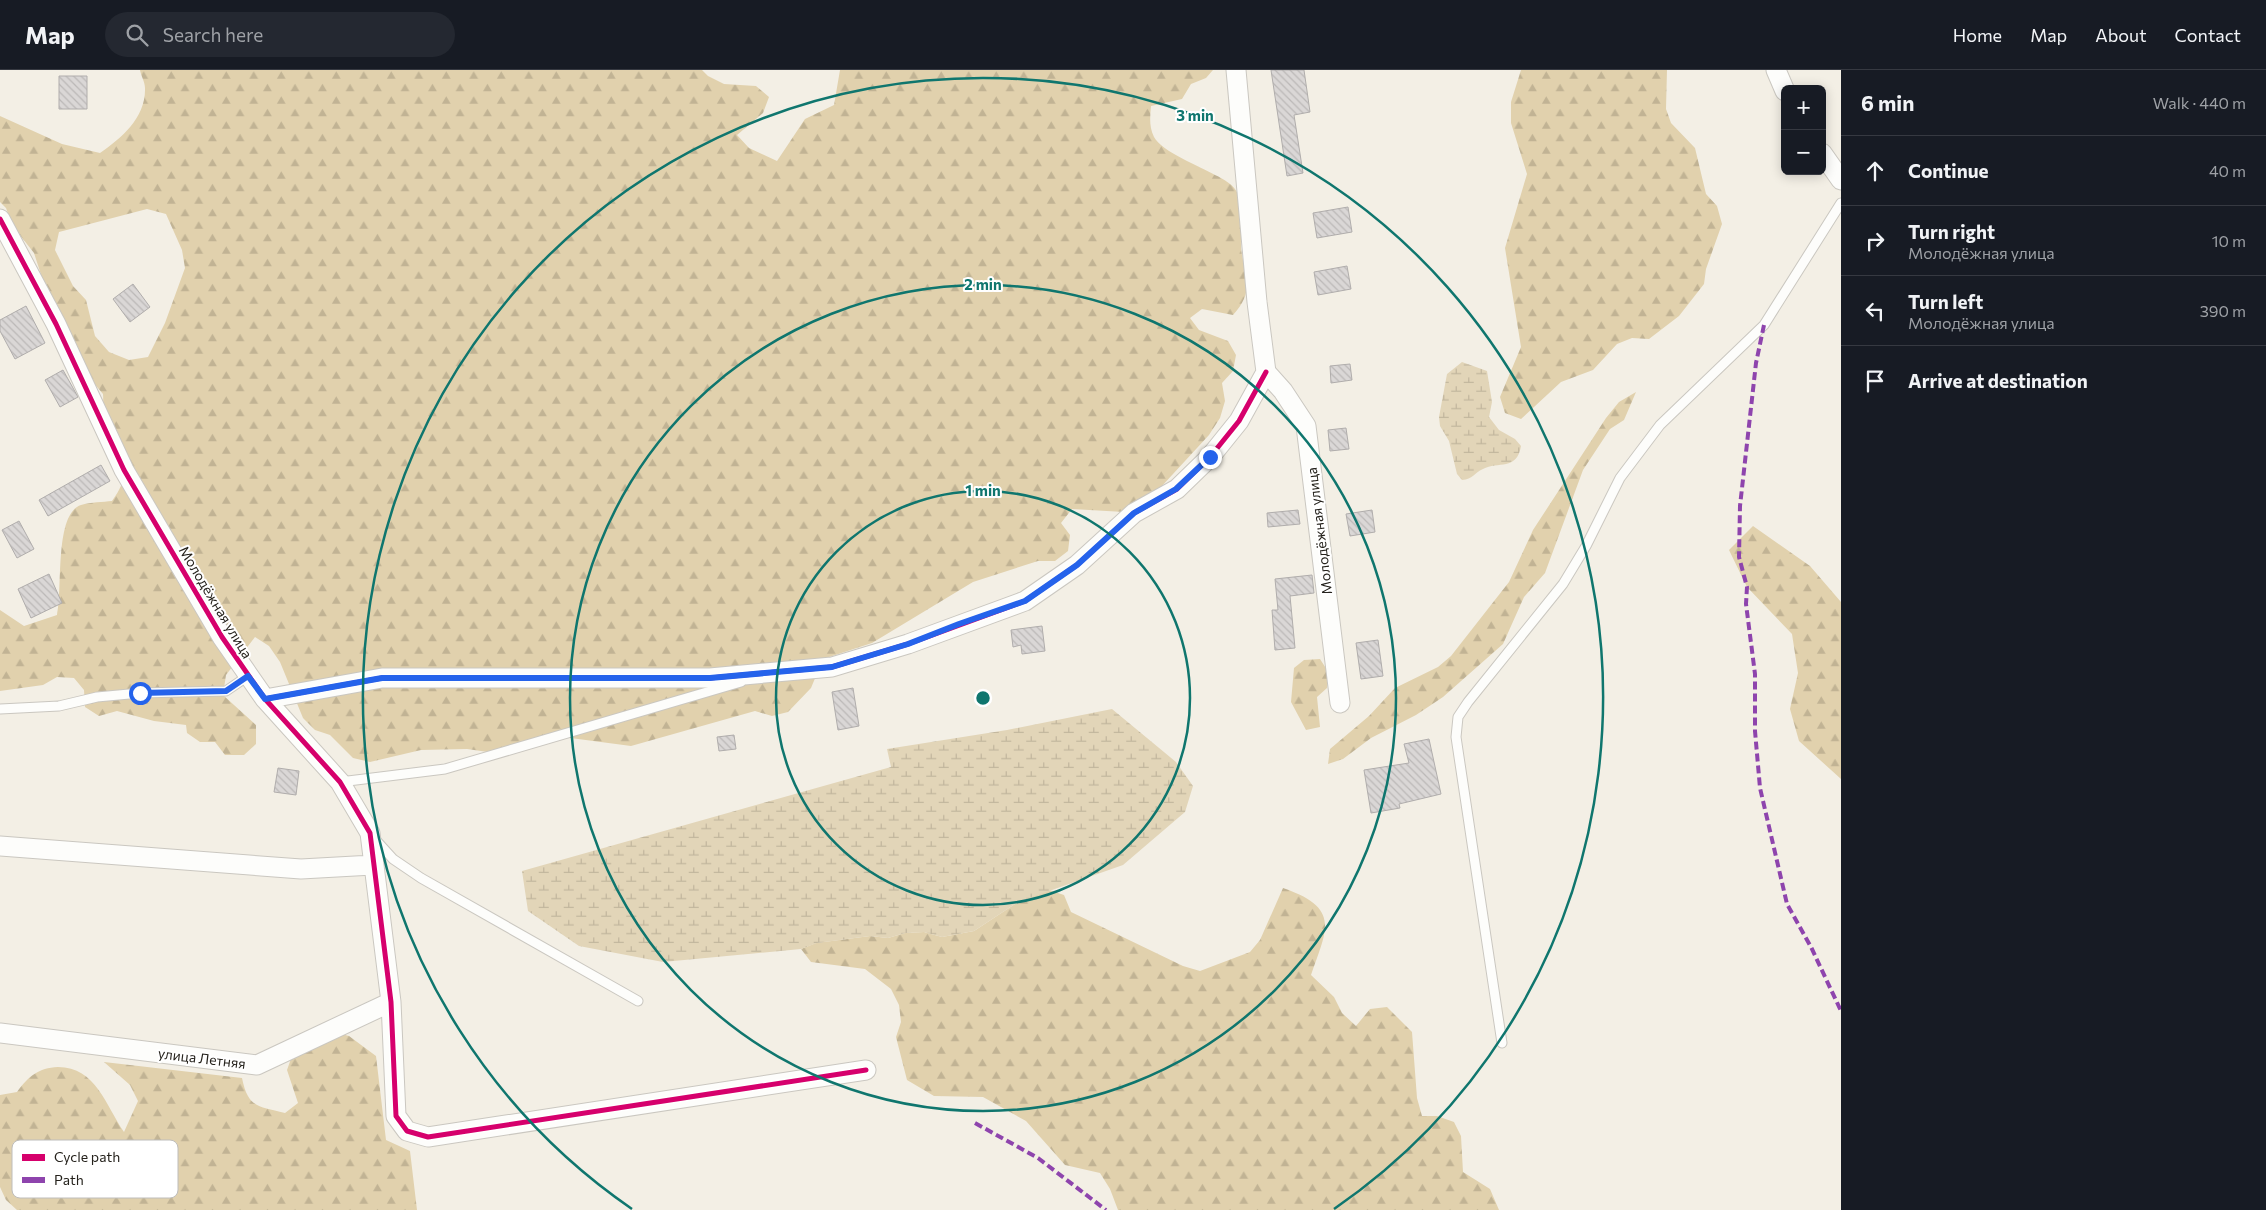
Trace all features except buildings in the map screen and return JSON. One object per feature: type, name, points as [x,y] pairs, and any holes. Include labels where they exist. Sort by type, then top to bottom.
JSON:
[{"type":"street","points":[[265,699],[382,678],[710,678],[832,667],[908,644],[1025,601],[1077,565],[1134,513],[1176,489],[1210,457],[1239,421],[1266,372],[1236,70]]},
{"type":"street","points":[[1776,70],[1782,85]]},
{"type":"street","points":[[1826,158],[1841,180]]},
{"type":"street","name":"Молодёжная улица","points":[[0,219],[56,324],[124,470],[222,637],[265,699],[340,782],[370,833]]},
{"type":"street","name":"Молодёжная улица","points":[[1266,372],[1283,391],[1306,426],[1340,703]]},
{"type":"street","points":[[370,833],[391,1002],[396,1116],[407,1131],[428,1136],[866,1070]]},
{"type":"street","points":[[0,846],[301,869],[373,865]]},
{"type":"street","name":"улица Летняя","points":[[0,1033],[257,1065],[391,1002]]},
{"type":"lane","points":[[1502,1043],[1456,737],[1458,717],[1501,659],[1563,584],[1586,546],[1620,478],[1660,425],[1764,325],[1841,203]]},
{"type":"lane","points":[[340,782],[445,769],[774,672]]},
{"type":"lane","points":[[0,709],[59,706],[97,697],[140,693],[226,691],[248,676]]},
{"type":"lane","points":[[370,833],[393,859],[422,878],[638,1001]]},
{"type":"green space","points":[[140,70],[702,70],[708,76],[724,84],[756,86],[769,97],[763,113],[737,135],[749,148],[777,161],[805,119],[834,105],[840,70],[1213,70],[1206,78],[1191,84],[1182,99],[1151,106],[1150,122],[1152,133],[1158,143],[1173,153],[1222,178],[1234,188],[1241,202],[1241,247],[1247,280],[1244,300],[1233,315],[1202,309],[1190,318],[1199,330],[1228,341],[1236,355],[1233,371],[1222,383],[1225,401],[1220,418],[1209,435],[1149,500],[1124,512],[1072,509],[1061,523],[1070,535],[1068,551],[1055,561],[1038,561],[973,582],[872,643],[823,659],[811,688],[788,712],[772,716],[755,711],[631,746],[563,737],[502,754],[467,749],[421,750],[370,762],[353,758],[330,735],[315,730],[303,718],[280,662],[269,646],[255,637],[226,675],[223,695],[256,725],[256,744],[244,755],[225,755],[215,742],[200,742],[187,733],[186,725],[154,721],[117,711],[99,716],[85,707],[84,690],[74,678],[57,677],[43,685],[0,691],[0,610],[24,626],[57,615],[63,537],[72,511],[81,505],[112,501],[123,481],[123,473],[119,459],[105,433],[103,394],[81,368],[45,287],[34,253],[12,225],[6,208],[0,202],[0,116],[62,144],[100,153],[116,141],[137,117],[144,99],[145,86]],"holes":[[[147,209],[166,214],[182,250],[185,268],[165,323],[148,357],[129,360],[109,352],[95,336],[86,300],[73,286],[55,250],[59,232]]]},
{"type":"green space","points":[[1521,70],[1667,70],[1666,109],[1671,123],[1695,148],[1706,194],[1717,206],[1722,224],[1706,269],[1704,284],[1679,316],[1649,339],[1632,338],[1617,344],[1593,370],[1561,382],[1521,419],[1505,413],[1500,397],[1521,347],[1505,248],[1527,174],[1511,123],[1511,102]]},
{"type":"green space","points":[[1462,362],[1487,371],[1492,402],[1489,417],[1499,430],[1515,439],[1521,446],[1519,454],[1511,462],[1489,467],[1462,480],[1457,474],[1449,441],[1440,426],[1439,417],[1447,374]]},
{"type":"green space","points":[[1636,392],[1624,420],[1610,429],[1583,470],[1545,573],[1524,597],[1503,644],[1443,697],[1416,715],[1371,738],[1343,759],[1328,764],[1330,749],[1369,716],[1395,688],[1438,667],[1451,656],[1509,582],[1533,530],[1606,418],[1619,402]]},
{"type":"green space","points":[[1753,526],[1810,566],[1841,602],[1841,779],[1799,741],[1790,709],[1798,673],[1792,634],[1747,587],[1729,550]]},
{"type":"green space","points":[[1320,659],[1329,673],[1327,688],[1317,697],[1320,727],[1306,730],[1291,702],[1294,668],[1304,660]]},
{"type":"green space","points":[[1112,709],[1176,762],[1193,786],[1185,812],[1123,865],[1018,902],[974,931],[942,937],[924,932],[905,933],[888,938],[870,936],[817,943],[801,949],[663,962],[579,946],[528,911],[522,871],[891,767],[887,749],[1007,730]]},
{"type":"green space","points":[[1283,888],[1302,896],[1322,912],[1325,922],[1322,945],[1311,975],[1334,997],[1342,1013],[1356,1026],[1370,1009],[1387,1007],[1412,1032],[1417,1098],[1422,1116],[1437,1116],[1454,1122],[1461,1136],[1463,1172],[1490,1189],[1499,1210],[1118,1210],[1110,1189],[1100,1173],[1065,1165],[1026,1121],[983,1097],[934,1096],[907,1080],[896,1037],[901,1022],[899,1005],[891,989],[865,969],[811,962],[801,949],[816,943],[870,936],[888,938],[905,933],[924,932],[942,937],[974,931],[1018,902],[1049,890],[1064,895],[1071,912],[1183,966],[1200,971],[1250,952],[1260,940]]},
{"type":"green space","points":[[330,1031],[349,1036],[376,1056],[386,1140],[410,1151],[417,1210],[17,1210],[6,1200],[0,1187],[0,1095],[17,1092],[30,1077],[39,1071],[58,1067],[71,1069],[82,1074],[98,1090],[124,1132],[138,1101],[130,1085],[104,1062],[242,1078],[244,1088],[251,1100],[261,1107],[285,1113],[298,1103],[287,1070],[298,1039]]},
{"type":"marked path","points":[[1764,325],[1756,363],[1740,506],[1739,557],[1747,587],[1746,604],[1755,674],[1755,731],[1760,788],[1787,904],[1811,947],[1841,1011]]},
{"type":"marked path","points":[[975,1123],[1038,1158],[1106,1210]]},
{"type":"cycle path","points":[[0,219],[56,324],[124,470],[222,637],[265,699],[382,678],[710,678],[832,667],[908,644],[1025,601],[1077,565],[1134,513],[1177,489],[1210,457],[1239,421],[1266,372]]},
{"type":"cycle path","points":[[265,699],[340,782],[370,833],[391,1002],[396,1116],[407,1131],[428,1137],[866,1070]]},
{"type":"route","points":[[140,693],[226,691],[248,676],[265,699],[382,678],[602,676],[710,678],[832,667],[908,644],[1025,601],[1077,565],[1134,513],[1176,489],[1210,457]]}]
